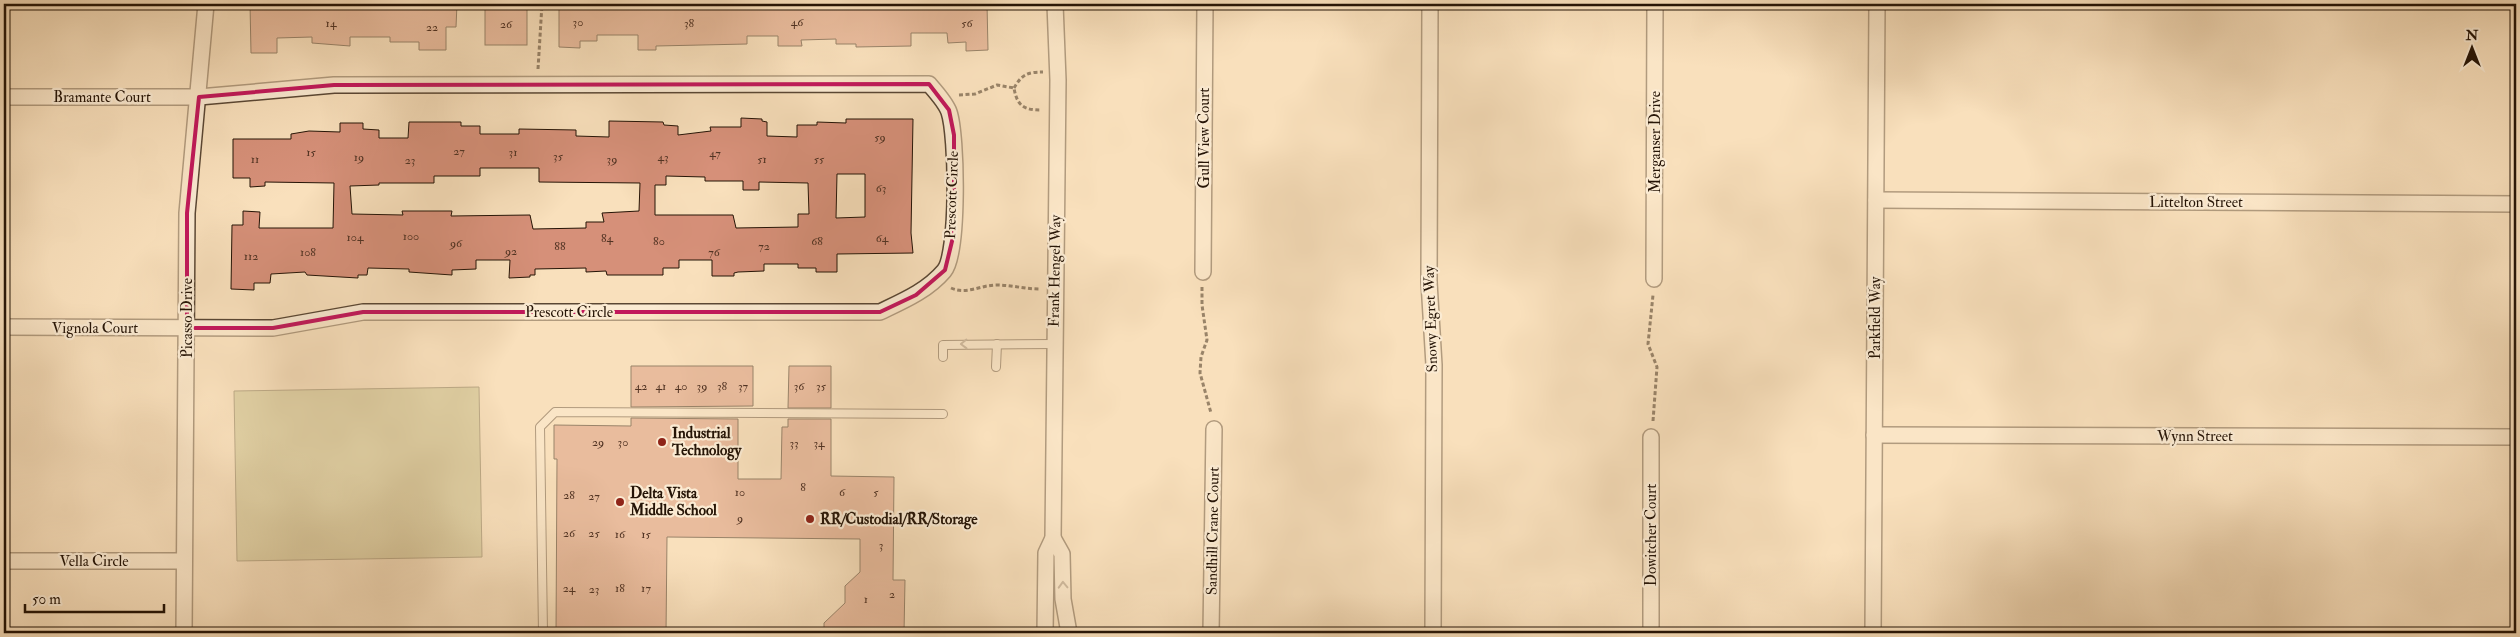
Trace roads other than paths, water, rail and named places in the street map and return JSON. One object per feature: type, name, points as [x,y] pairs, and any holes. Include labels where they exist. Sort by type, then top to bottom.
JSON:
[{"type":"street","name":"Picasso Drive","points":[[184,633],[187,213],[206,4]]},
{"type":"street","name":"Frank Hengel Way","points":[[1045,633],[1046,553],[1053,538],[1057,110],[1055,4]]},
{"type":"street","name":"Gull View Court","points":[[1203,272],[1205,4]]},
{"type":"street","name":"Snowy Egret Way","points":[[1430,4],[1429,282],[1434,365],[1433,633]]},
{"type":"street","name":"Merganser Drive","points":[[1654,280],[1655,4]]},
{"type":"street","name":"Parkfield Way","points":[[1873,633],[1878,4]]},
{"type":"street","name":"Prescott Circle","points":[[187,328],[273,328],[363,312],[880,312],[916,294],[945,270],[954,233],[954,135],[949,110],[929,84],[334,85],[199,96]]},
{"type":"street","name":"Bramante Court","points":[[4,97],[199,96]]},
{"type":"street","name":"Littelton Street","points":[[1876,200],[2516,204]]},
{"type":"street","name":"Vignola Court","points":[[4,328],[187,328]]},
{"type":"street","name":"Sandhill Crane Court","points":[[1211,633],[1214,429]]},
{"type":"street","name":"Wynn Street","points":[[1874,435],[2516,437]]},
{"type":"street","name":"Dowitcher Court","points":[[1651,633],[1652,437]]},
{"type":"street","name":"Frank Hengel Way","points":[[1053,538],[1062,554],[1064,599],[1069,633]]},
{"type":"street","name":"Vella Circle","points":[[4,561],[184,561]]},
{"type":"lane","points":[[943,357],[943,344],[1054,344]]},
{"type":"lane","points":[[996,367],[997,344]]},
{"type":"lane","points":[[543,633],[540,427],[556,412],[943,414]]},
{"type":"place","name":"Industrial Technology","points":[[662,442]]},
{"type":"place","name":"Delta Vista Middle School","points":[[620,502]]},
{"type":"place","name":"RR/Custodial/RR/Storage","points":[[810,519]]}]
